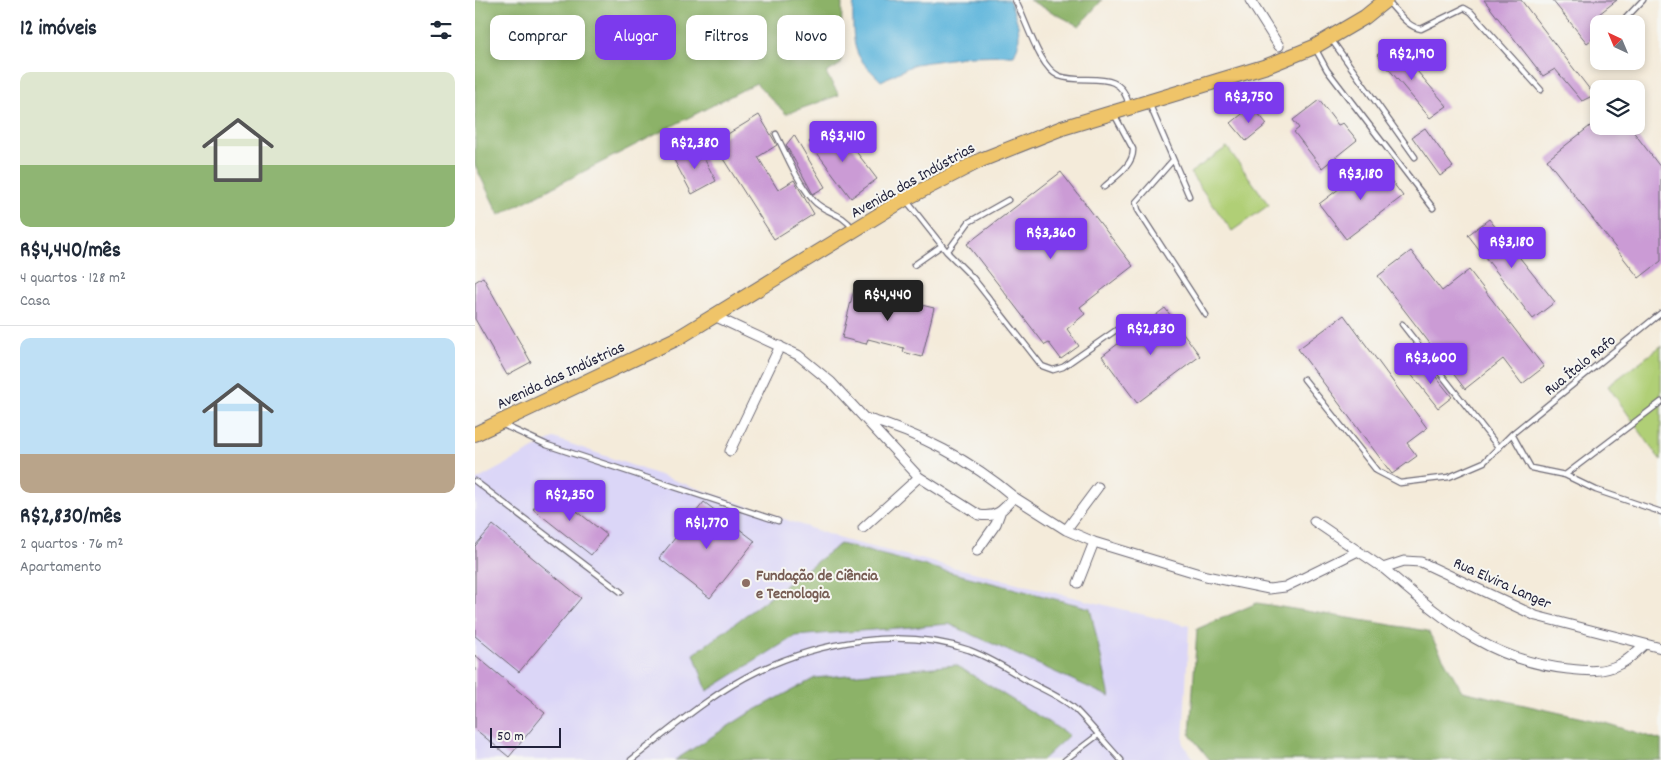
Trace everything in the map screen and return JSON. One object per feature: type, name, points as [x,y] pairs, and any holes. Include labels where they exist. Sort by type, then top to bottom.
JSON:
[{"type":"main road","name":"Avenida das Indústrias","points":[[475,434],[678,338],[905,199],[981,160],[1062,128],[1267,66],[1314,47],[1365,17],[1386,0]]},
{"type":"street","points":[[1250,0],[1279,46]]},
{"type":"street","points":[[714,316],[798,355],[831,382],[919,478],[979,515],[990,517],[1000,513]]},
{"type":"street","points":[[730,451],[780,346]]},
{"type":"street","points":[[865,418],[890,425],[981,471],[1013,497],[1066,530],[1094,542],[1207,576],[1277,589],[1358,551]]},
{"type":"street","points":[[863,528],[919,478]]},
{"type":"street","points":[[1066,530],[1098,487]]},
{"type":"street","points":[[977,551],[996,524],[1000,513],[1013,497]]},
{"type":"street","points":[[1314,521],[1383,568],[1434,611],[1477,641],[1503,655],[1525,662],[1552,667],[1599,670],[1622,663],[1644,645]]},
{"type":"street","points":[[1078,583],[1094,542]]},
{"type":"street","name":"Rua Elvira Langer","points":[[1383,568],[1404,562],[1421,562],[1536,616],[1661,648]]},
{"type":"lane","points":[[1015,0],[1024,17],[1035,49],[1052,71],[1061,77],[1115,83],[1126,92],[1129,108]]},
{"type":"lane","points":[[1386,0],[1403,18],[1416,28],[1421,29],[1457,10],[1464,8],[1471,12],[1541,90]]},
{"type":"lane","points":[[1629,15],[1643,0]]},
{"type":"lane","points":[[1330,38],[1415,157]]},
{"type":"lane","points":[[1314,47],[1327,70],[1433,208]]},
{"type":"lane","points":[[1148,102],[1189,196]]},
{"type":"lane","points":[[1104,187],[1130,163],[1133,156],[1133,149],[1113,112]]},
{"type":"lane","points":[[776,134],[797,176],[813,200],[847,220],[854,231]]},
{"type":"lane","points":[[1173,160],[1136,202],[1137,210],[1206,315]]},
{"type":"lane","points":[[905,199],[941,246],[973,278],[1042,366],[1053,370],[1063,367],[1122,326]]},
{"type":"lane","points":[[947,252],[969,222],[1007,200]]},
{"type":"lane","points":[[914,265],[941,246]]},
{"type":"lane","name":"Rua Ítalo Rafo","points":[[1304,379],[1377,471],[1394,481],[1412,483],[1449,477],[1484,462],[1513,434],[1661,313]]},
{"type":"lane","points":[[1402,324],[1499,448]]},
{"type":"lane","points":[[1565,475],[1661,402]]},
{"type":"lane","points":[[497,423],[547,445],[778,521]]},
{"type":"lane","points":[[1513,434],[1531,468],[1565,475],[1596,490],[1661,512]]},
{"type":"lane","points":[[475,482],[621,592]]},
{"type":"lane","points":[[631,760],[718,695],[757,672],[798,654],[841,644],[885,640],[930,641],[969,650],[1005,667],[1073,708],[1121,760]]},
{"type":"lane","points":[[1065,760],[1098,736]]},
{"type":"shaded area","name":"Fundação de Ciência e Tecnologia","points":[[554,438],[844,540],[1189,626],[1183,744],[1195,760],[475,760],[475,481]]},
{"type":"green space","points":[[475,0],[842,0],[842,15],[777,15],[777,60],[841,60],[841,64],[826,73],[839,95],[786,114],[756,83],[499,215],[475,165]]},
{"type":"green space","points":[[1029,0],[1102,0],[1079,26]]},
{"type":"green space","points":[[1227,147],[1269,205],[1232,231],[1190,173]]},
{"type":"green space","points":[[1661,346],[1661,461],[1608,386]]},
{"type":"green space","points":[[840,544],[1090,608],[1110,697],[949,624],[795,636],[707,691],[694,654]]},
{"type":"green space","points":[[1257,603],[1428,631],[1462,691],[1605,723],[1661,740],[1661,760],[1210,760],[1190,735],[1197,629]]},
{"type":"green space","points":[[956,665],[1069,735],[1042,760],[675,760],[746,715],[815,678]]},
{"type":"water","points":[[855,0],[1009,0],[1015,14],[1019,41],[1014,55],[970,56],[915,64],[881,81],[864,63],[857,52],[853,27]]},
{"type":"building","points":[[1484,0],[1521,0],[1590,90],[1590,97],[1582,101],[1555,69],[1543,76]]},
{"type":"building","points":[[1552,0],[1617,0],[1600,15],[1590,15],[1590,41],[1587,43]]},
{"type":"building","points":[[1393,43],[1447,106],[1430,118],[1377,55]]},
{"type":"building","points":[[1319,100],[1338,125],[1343,123],[1357,140],[1322,168],[1294,132],[1299,128],[1293,120]]},
{"type":"building","points":[[1252,106],[1267,124],[1246,141],[1231,123]]},
{"type":"building","points":[[759,115],[777,145],[758,157],[778,190],[794,180],[814,214],[774,239],[713,143]]},
{"type":"building","points":[[1590,126],[1590,135],[1636,135],[1661,168],[1661,261],[1639,278],[1547,160]]},
{"type":"building","points":[[828,128],[838,142],[845,137],[877,179],[851,198],[809,142]]},
{"type":"building","points":[[1425,128],[1453,167],[1440,176],[1412,137]]},
{"type":"building","points":[[794,135],[825,187],[813,194],[786,145]]},
{"type":"building","points":[[697,145],[716,181],[692,194],[673,158]]},
{"type":"building","points":[[1369,166],[1373,172],[1381,167],[1403,196],[1346,239],[1319,204]]},
{"type":"building","points":[[1061,172],[1133,266],[1080,307],[1085,314],[1067,329],[1079,346],[1061,359],[1049,343],[1045,345],[967,244]]},
{"type":"building","points":[[1489,219],[1555,302],[1533,319],[1468,235]]},
{"type":"building","points":[[1411,251],[1442,291],[1469,270],[1544,367],[1522,384],[1503,359],[1465,389],[1378,276]]},
{"type":"building","points":[[483,277],[531,362],[507,375],[475,319],[475,282]]},
{"type":"building","points":[[854,289],[934,308],[922,357],[903,352],[904,348],[868,339],[866,344],[842,338]]},
{"type":"building","points":[[1165,308],[1200,356],[1137,403],[1102,356]]},
{"type":"building","points":[[1344,315],[1427,428],[1407,443],[1417,456],[1392,474],[1298,349]]},
{"type":"building","points":[[1424,362],[1452,397],[1438,408],[1410,373]]},
{"type":"building","points":[[549,489],[607,535],[591,555],[533,509]]},
{"type":"building","points":[[704,502],[755,541],[710,598],[659,558]]},
{"type":"building","points":[[493,525],[581,598],[519,672],[475,636],[475,546]]},
{"type":"building","points":[[475,655],[545,713],[509,757],[475,729]]},
{"type":"place","name":"Fundação de Ciência e Tecnologia","points":[[746,583]]}]
